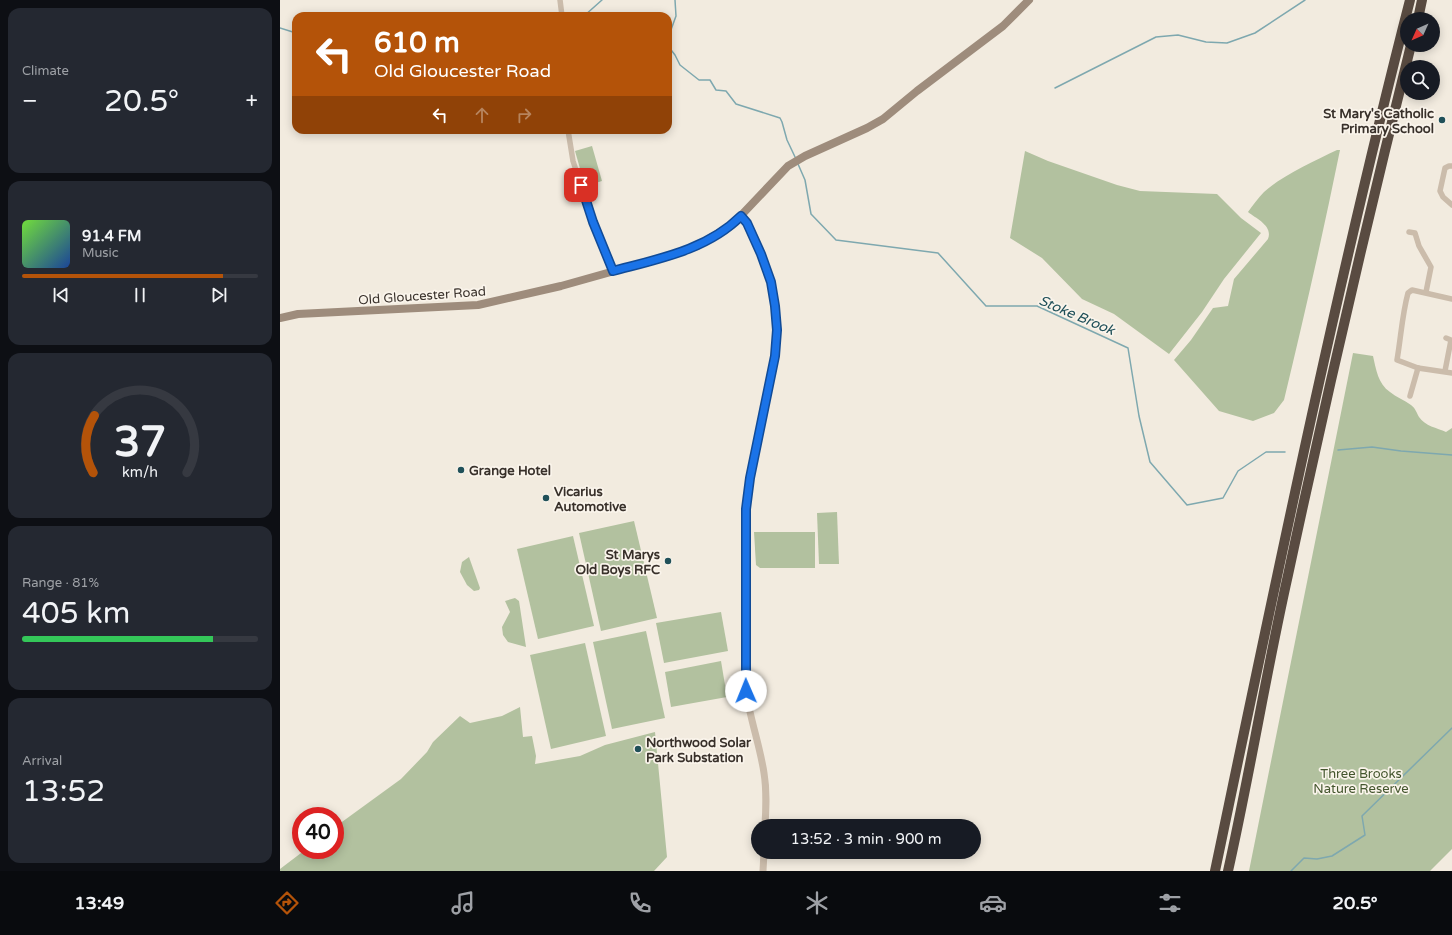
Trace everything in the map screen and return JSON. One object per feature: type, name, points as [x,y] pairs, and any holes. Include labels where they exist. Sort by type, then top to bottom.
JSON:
[{"type":"highway","points":[[1216,871],[1276,585],[1365,179],[1410,0]]},
{"type":"highway","points":[[1419,12],[1422,0]]},
{"type":"highway","points":[[1228,871],[1241,814],[1289,569],[1377,180],[1409,52]]},
{"type":"main road","name":"Old Gloucester Road","points":[[280,318],[298,314],[478,305],[562,286],[675,254],[697,246],[732,225],[788,166],[805,156],[868,128],[883,119],[917,91],[1003,26],[1029,0]]},
{"type":"street","points":[[560,0],[562,12]]},
{"type":"street","points":[[569,134],[573,161],[593,222],[613,271]]},
{"type":"street","points":[[1452,166],[1445,168],[1440,191],[1443,197],[1452,205]]},
{"type":"street","points":[[741,216],[747,223],[761,254],[771,282],[777,330],[775,356],[750,478],[746,509],[746,691],[749,711],[764,773],[767,800],[766,819]]},
{"type":"street","points":[[1409,232],[1415,234],[1419,246],[1431,266],[1426,292]]},
{"type":"street","points":[[1452,299],[1412,290],[1408,293],[1401,324],[1401,339],[1398,360],[1418,368],[1452,373]]},
{"type":"street","points":[[1445,371],[1451,340],[1446,338]]},
{"type":"street","points":[[1410,396],[1418,368]]},
{"type":"street","points":[[763,871],[764,859]]},
{"type":"green space","points":[[592,146],[602,181],[585,186],[575,151]]},
{"type":"green space","points":[[1337,150],[1340,150],[1327,213],[1284,400],[1274,413],[1253,421],[1219,411],[1174,360],[1191,340],[1213,308],[1228,306],[1234,279],[1268,239],[1269,234],[1266,227],[1260,220],[1248,212],[1264,192],[1280,180]]},
{"type":"green space","points":[[1025,151],[1048,161],[1117,185],[1140,191],[1217,194],[1241,218],[1261,233],[1224,279],[1202,312],[1169,354],[1114,314],[1082,299],[1042,258],[1010,238]]},
{"type":"green space","name":"Three Brooks Nature Reserve","points":[[1353,353],[1373,356],[1378,376],[1386,389],[1413,406],[1424,423],[1446,432],[1452,428],[1452,849],[1430,871],[1249,871]]},
{"type":"green space","points":[[837,512],[839,564],[819,564],[817,513]]},
{"type":"green space","points":[[634,521],[657,618],[601,631],[579,533]]},
{"type":"green space","points":[[754,532],[815,532],[815,568],[760,568],[756,565]]},
{"type":"green space","points":[[573,536],[594,626],[538,639],[517,549]]},
{"type":"green space","points":[[469,557],[480,588],[479,590],[474,591],[467,585],[460,572],[462,562]]},
{"type":"green space","points":[[515,598],[519,601],[526,647],[508,642],[503,635],[502,627],[510,612],[505,601]]},
{"type":"green space","points":[[721,612],[728,651],[664,663],[656,623]]},
{"type":"green space","points":[[646,631],[665,718],[612,729],[593,642]]},
{"type":"green space","points":[[585,643],[606,736],[551,749],[530,655]]},
{"type":"green space","points":[[721,661],[727,697],[671,707],[665,672]]},
{"type":"green space","points":[[520,707],[523,737],[532,736],[536,756],[535,764],[580,756],[605,745],[655,732],[667,857],[654,871],[280,871],[280,869],[293,859],[344,859],[344,820],[401,779],[427,752],[433,742],[460,716],[470,723],[502,716]]},
{"type":"waterway","points":[[588,12],[602,0]]},
{"type":"waterway","name":"Stoke Brook","points":[[672,27],[676,16],[675,0]]},
{"type":"waterway","points":[[1055,88],[1156,37],[1178,35],[1206,42],[1227,43],[1255,33],[1305,0]]},
{"type":"waterway","points":[[280,28],[292,32]]},
{"type":"waterway","name":"Stoke Brook","points":[[672,51],[680,65],[699,80],[710,80],[716,90],[726,91],[736,104],[780,118],[787,140],[796,159]]},
{"type":"waterway","name":"Stoke Brook","points":[[798,164],[805,180],[811,214],[836,240],[938,253],[986,306],[1037,306],[1128,348],[1139,416],[1150,462],[1187,505],[1223,498],[1238,471],[1266,452],[1285,452]]},
{"type":"waterway","points":[[1338,450],[1372,447],[1452,455]]},
{"type":"waterway","points":[[1291,871],[1304,858],[1317,859],[1332,856],[1365,835],[1362,816],[1452,728]]},
{"type":"place","name":"St Mary's Catholic Primary School","points":[[1442,120]]},
{"type":"place","name":"Grange Hotel","points":[[461,470]]},
{"type":"place","name":"Vicarius Automotive","points":[[546,498]]},
{"type":"place","name":"St Marys Old Boys RFC","points":[[668,561]]},
{"type":"place","name":"Northwood Solar Park Substation","points":[[638,749]]},
{"type":"route","points":[[581,185],[593,222],[613,271],[675,254],[697,246],[732,225],[741,216],[747,223],[761,254],[771,282],[777,330],[775,356],[750,478],[746,509],[746,691]]}]
